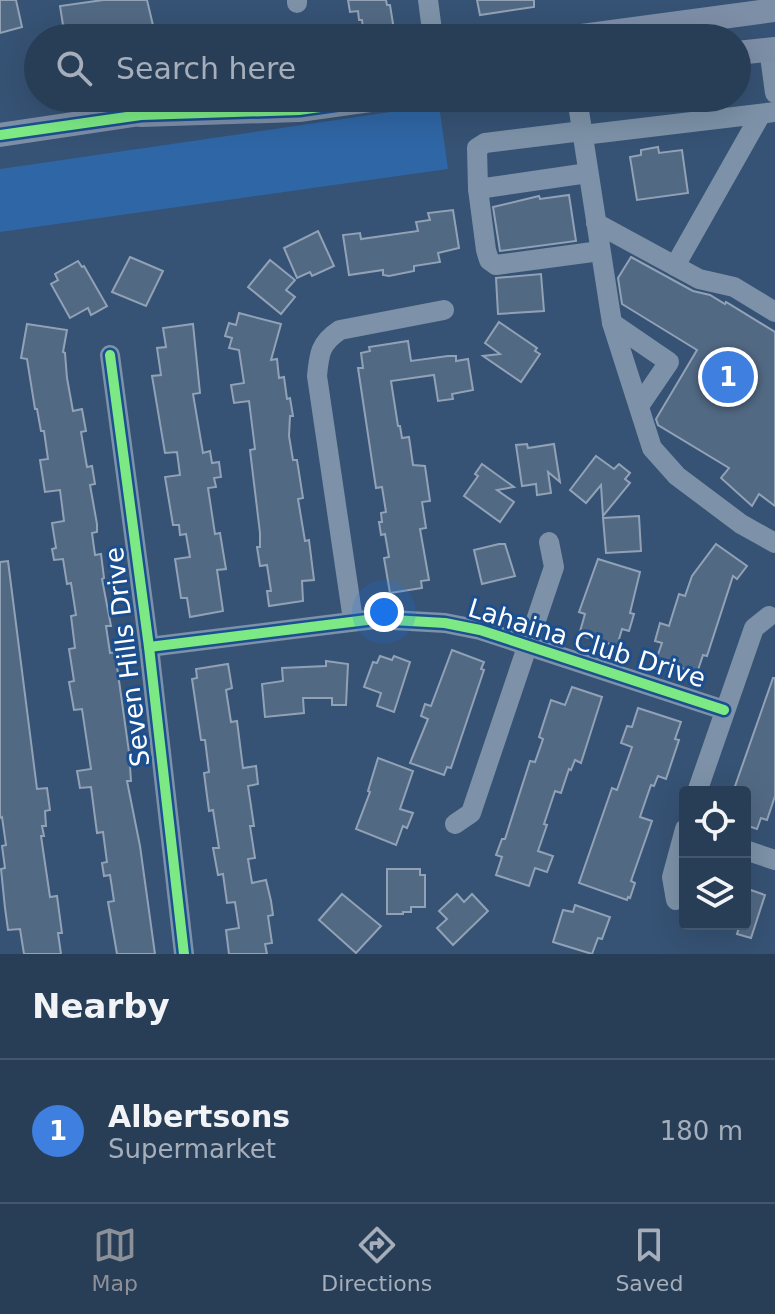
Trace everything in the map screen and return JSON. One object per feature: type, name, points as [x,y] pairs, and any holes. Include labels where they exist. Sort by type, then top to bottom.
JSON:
[{"type":"main road","points":[[672,24],[775,10]]},
{"type":"main road","points":[[751,51],[772,49]]},
{"type":"main road","points":[[0,135],[156,112]]},
{"type":"main road","points":[[141,115],[236,112]]},
{"type":"street","points":[[428,0],[431,24]]},
{"type":"street","points":[[772,49],[775,93]]},
{"type":"street","points":[[579,112],[612,323],[652,448],[677,476],[741,524],[775,543]]},
{"type":"street","points":[[600,251],[496,265],[489,260],[478,189],[477,148],[485,143],[768,113]]},
{"type":"street","points":[[675,266],[768,113]]},
{"type":"street","points":[[478,189],[588,173]]},
{"type":"street","points":[[596,223],[699,279],[734,287],[775,312]]},
{"type":"street","points":[[353,620],[317,376],[319,350],[327,338],[340,330],[444,310]]},
{"type":"street","points":[[612,323],[669,362],[639,406]]},
{"type":"street","name":"Seven Hills Drive","points":[[110,355],[149,647],[184,954]]},
{"type":"street","points":[[455,824],[471,813],[529,646],[554,567],[549,542]]},
{"type":"street","points":[[699,786],[754,628],[769,616]]},
{"type":"street","name":"Lahaina Club Drive","points":[[149,647],[353,620],[410,619],[480,630],[724,710]]},
{"type":"street","points":[[676,900],[672,877],[679,852]]},
{"type":"street","points":[[751,852],[775,860]]},
{"type":"shaded area","points":[[391,112],[440,112],[448,169],[0,232],[0,169]]},
{"type":"building","points":[[0,0],[16,0],[22,27],[0,33]]},
{"type":"building","points":[[103,0],[147,0],[153,24],[63,24],[60,6]]},
{"type":"building","points":[[348,0],[386,0],[390,5],[393,24],[363,24],[358,11],[350,12]]},
{"type":"building","points":[[477,0],[534,0],[534,7],[480,15]]},
{"type":"building","points":[[658,147],[659,153],[682,150],[688,193],[637,200],[630,157],[641,155],[641,150]]},
{"type":"building","points":[[569,195],[576,241],[500,251],[493,207],[539,196],[540,199]]},
{"type":"building","points":[[453,210],[459,248],[438,253],[440,262],[414,266],[414,271],[389,276],[383,275],[383,270],[349,275],[343,235],[360,233],[361,239],[418,231],[416,222],[430,220],[428,213]]},
{"type":"building","points":[[318,231],[334,266],[312,276],[310,272],[297,278],[284,248]]},
{"type":"building","points":[[130,257],[163,271],[146,306],[112,292]]},
{"type":"building","points":[[631,257],[693,291],[726,302],[775,332],[775,506],[759,494],[752,506],[721,478],[729,468],[658,425],[656,419],[697,350],[622,304],[618,278]]},
{"type":"building","points":[[270,260],[295,280],[286,290],[295,297],[281,314],[248,287]]},
{"type":"building","points":[[78,261],[107,306],[91,315],[88,308],[70,318],[51,284],[58,280],[55,274]]},
{"type":"building","points":[[541,274],[544,311],[498,314],[496,278]]},
{"type":"building","points":[[239,313],[281,324],[271,360],[277,359],[279,378],[284,377],[293,416],[290,416],[289,436],[293,460],[297,460],[303,498],[298,499],[305,541],[309,540],[314,580],[302,581],[303,601],[269,606],[267,591],[271,591],[267,565],[260,566],[257,547],[260,547],[260,533],[250,450],[255,449],[249,401],[234,403],[231,385],[244,383],[239,350],[229,348],[232,338],[225,336],[229,323],[236,325]]},
{"type":"building","points":[[499,322],[537,348],[535,351],[540,354],[521,382],[483,356],[500,354],[485,343]]},
{"type":"building","points":[[27,324],[67,330],[63,352],[73,411],[82,409],[86,431],[81,432],[87,467],[92,466],[95,484],[90,485],[97,532],[92,533],[95,555],[101,554],[102,579],[111,626],[106,626],[110,653],[115,652],[129,752],[131,781],[127,781],[140,846],[155,954],[117,954],[108,902],[114,901],[110,875],[104,876],[102,863],[107,862],[103,832],[97,833],[91,787],[80,788],[77,771],[91,769],[82,709],[74,710],[69,682],[74,681],[69,649],[75,648],[71,616],[76,615],[63,559],[54,560],[52,549],[56,548],[52,523],[64,521],[60,490],[45,492],[40,460],[48,459],[44,431],[41,431],[35,409],[27,359],[21,358]]},
{"type":"building","points":[[193,324],[200,393],[193,394],[203,453],[210,451],[212,463],[219,462],[221,477],[214,478],[216,487],[208,488],[215,534],[220,533],[226,569],[217,570],[223,611],[190,617],[187,598],[181,598],[175,559],[190,557],[186,534],[180,535],[179,525],[173,525],[165,477],[180,475],[177,452],[165,453],[152,376],[161,375],[157,348],[166,347],[163,328]]},
{"type":"building","points":[[408,341],[411,361],[448,356],[456,356],[456,361],[468,359],[473,390],[452,394],[453,399],[438,401],[434,375],[391,381],[398,426],[402,438],[409,437],[413,465],[425,466],[430,501],[422,502],[426,528],[420,529],[429,580],[421,581],[422,588],[390,593],[384,558],[389,557],[385,534],[381,535],[379,522],[382,522],[381,513],[386,512],[382,487],[376,488],[358,368],[363,368],[361,353],[370,351],[369,347]]},
{"type":"building","points":[[527,444],[528,448],[554,444],[560,482],[548,472],[551,493],[537,495],[536,484],[522,486],[516,445]]},
{"type":"building","points":[[596,456],[614,469],[619,464],[630,473],[625,479],[630,483],[603,516],[601,485],[586,503],[570,490]]},
{"type":"building","points":[[482,464],[514,487],[497,490],[514,502],[500,522],[464,496]]},
{"type":"building","points":[[639,516],[641,551],[606,553],[603,518]]},
{"type":"building","points":[[505,544],[515,576],[482,584],[474,550]]},
{"type":"building","points":[[716,544],[747,566],[737,579],[733,576],[707,656],[703,655],[697,673],[656,660],[662,643],[655,641],[660,623],[669,626],[679,594],[685,596],[692,576]]},
{"type":"building","points":[[598,559],[640,572],[629,631],[622,629],[617,646],[579,635],[585,614],[579,612]]},
{"type":"building","points":[[8,561],[37,789],[47,788],[50,810],[45,811],[46,826],[42,826],[44,836],[41,836],[50,897],[57,896],[62,933],[58,933],[61,954],[24,954],[20,929],[8,930],[5,908],[1,869],[5,868],[2,846],[6,845],[0,818],[0,562]]},
{"type":"building","points":[[452,650],[484,662],[481,669],[484,670],[451,768],[447,767],[444,775],[410,763],[428,719],[421,716],[425,704],[431,706]]},
{"type":"building","points":[[380,656],[392,660],[394,656],[410,662],[394,712],[377,706],[381,693],[364,687],[373,662],[377,663]]},
{"type":"building","points":[[326,661],[348,664],[346,705],[332,705],[332,698],[303,698],[304,713],[265,717],[262,684],[283,681],[282,668],[326,666]]},
{"type":"building","points":[[228,664],[232,688],[226,690],[231,722],[237,721],[243,768],[256,766],[258,784],[248,786],[255,858],[248,859],[252,883],[266,880],[271,901],[273,915],[268,916],[272,943],[265,944],[267,954],[229,954],[226,930],[239,928],[235,902],[227,903],[223,874],[218,875],[213,848],[219,848],[213,810],[209,811],[204,773],[209,772],[205,740],[201,740],[192,679],[197,678],[196,669]]},
{"type":"building","points":[[775,678],[775,796],[767,820],[761,818],[757,829],[751,827],[751,786],[735,786]]},
{"type":"building","points":[[572,687],[602,697],[581,763],[575,760],[561,793],[555,791],[544,824],[547,825],[538,851],[553,856],[547,872],[535,868],[529,886],[496,875],[502,857],[496,855],[502,839],[505,839],[530,761],[535,762],[551,700],[565,705]]},
{"type":"building","points":[[638,708],[681,722],[675,739],[679,740],[666,779],[658,776],[654,786],[651,785],[640,817],[652,821],[631,881],[635,883],[627,900],[579,883],[612,788],[617,790],[632,747],[621,743],[627,726],[632,727]]},
{"type":"building","points":[[378,758],[413,771],[400,809],[413,813],[407,828],[403,826],[396,845],[356,829],[370,792]]},
{"type":"building","points":[[387,869],[420,869],[420,875],[425,875],[425,907],[411,907],[411,912],[403,914],[387,914]]},
{"type":"building","points":[[751,890],[765,895],[751,938],[737,934],[738,930],[751,930]]},
{"type":"building","points":[[342,894],[381,926],[356,953],[319,920]]},
{"type":"building","points":[[457,894],[464,902],[472,894],[488,911],[453,945],[437,928],[447,919],[439,911]]},
{"type":"building","points":[[575,905],[610,917],[602,939],[598,938],[592,954],[553,942],[563,910],[573,912]]},
{"type":"cycle path","points":[[0,135],[141,115],[236,112]]},
{"type":"cycle path","points":[[110,355],[149,647],[184,954]]},
{"type":"cycle path","points":[[149,647],[375,619],[445,623],[480,630],[724,710]]},
{"type":"place","name":"Albertsons","points":[[728,377]]}]
